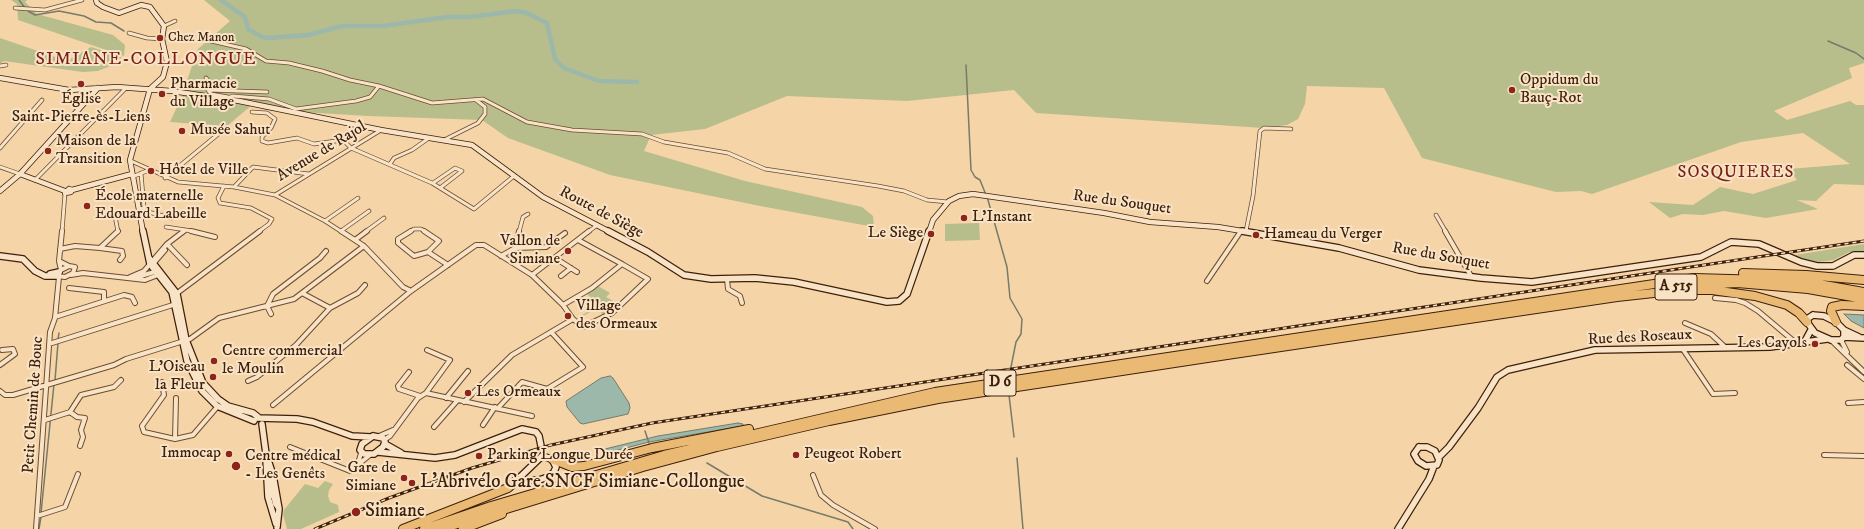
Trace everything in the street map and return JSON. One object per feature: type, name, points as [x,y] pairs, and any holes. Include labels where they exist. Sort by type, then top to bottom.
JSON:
[{"type":"highway","points":[[1589,292],[1619,284],[1694,275],[1784,274],[1864,280]]},
{"type":"highway","name":"A 515","points":[[1589,292],[1694,278],[1730,278],[1802,281],[1864,292]]},
{"type":"highway","name":"A 515","points":[[1490,315],[1588,299],[1702,284],[1780,286],[1808,289],[1864,299]]},
{"type":"highway","points":[[1490,315],[1617,297],[1681,290],[1712,290],[1755,296],[1787,305],[1799,313],[1806,322]]},
{"type":"highway","name":"D 6","points":[[424,529],[491,506],[664,455],[935,392],[1589,292]]},
{"type":"highway","points":[[1836,322],[1831,310],[1832,307],[1842,304],[1864,306]]},
{"type":"highway","name":"D 6","points":[[441,529],[643,467],[724,446],[909,404],[1490,315]]},
{"type":"highway","points":[[552,459],[572,467],[584,466],[652,448],[867,407]]},
{"type":"highway","points":[[403,529],[508,488],[518,480]]},
{"type":"highway","name":"D 6","points":[[463,529],[554,494]]},
{"type":"main road","points":[[96,0],[96,3],[118,13],[123,13],[139,6],[151,8],[164,26],[164,34],[162,39],[167,62],[163,77],[150,89],[131,161],[138,209],[151,262],[174,293],[185,332],[184,341],[203,383],[218,403],[254,413],[261,422],[270,496],[278,528]]},
{"type":"main road","name":"Route de Siège","points":[[0,78],[69,90],[98,88],[150,89],[227,98],[381,130],[472,145],[543,197],[648,252],[684,275],[711,279],[756,278],[794,282],[871,300],[887,302],[898,301],[907,294],[933,220],[948,202],[959,196],[973,194],[986,196]]},
{"type":"main road","points":[[0,191],[20,174],[98,88]]},
{"type":"main road","points":[[20,174],[65,192],[69,189],[72,190],[132,176]]},
{"type":"main road","name":"Rue du Souquet","points":[[986,196],[1104,213],[1150,222],[1201,225],[1243,231],[1339,248],[1419,270],[1532,282],[1701,257],[1731,242],[1759,244],[1801,262],[1817,266],[1833,266],[1862,255]]},
{"type":"main road","points":[[0,256],[23,259],[35,271],[43,276],[59,274]]},
{"type":"main road","points":[[177,304],[187,361],[202,391],[218,403],[261,422],[278,417],[313,422],[352,436],[379,436],[384,442],[403,454]]},
{"type":"main road","points":[[1829,339],[1811,330],[1806,322],[1809,316],[1818,315],[1836,322],[1844,330],[1863,338]]},
{"type":"main road","points":[[1806,341],[1811,330]]},
{"type":"main road","points":[[1843,338],[1844,330]]},
{"type":"main road","name":"Rue des Roseaux","points":[[1398,529],[1429,480],[1434,466],[1439,463],[1439,457],[1446,451],[1478,408],[1497,377],[1508,370],[1595,350],[1770,347],[1806,341],[1863,338]]},
{"type":"main road","points":[[187,361],[191,354]]},
{"type":"main road","points":[[352,436],[361,450],[370,455],[378,452],[435,458],[455,455],[522,428],[536,432],[539,436],[541,451],[518,480]]},
{"type":"main road","points":[[361,450],[364,441],[370,437]]},
{"type":"main road","points":[[378,452],[384,442]]},
{"type":"main road","points":[[1430,474],[1426,466],[1415,458],[1415,451],[1419,446],[1423,446],[1435,451],[1446,451]]},
{"type":"main road","points":[[518,480],[539,480],[548,477],[554,472],[556,466],[552,459],[541,451]]},
{"type":"main road","points":[[1435,451],[1439,457]]},
{"type":"main road","points":[[266,454],[273,478],[279,509],[278,528]]},
{"type":"main road","points":[[1426,466],[1434,466]]},
{"type":"main road","points":[[270,496],[273,478]]},
{"type":"street","points":[[15,8],[45,10],[82,0]]},
{"type":"street","points":[[164,26],[175,21]]},
{"type":"street","points":[[129,33],[162,39]]},
{"type":"street","points":[[200,35],[218,43],[246,49],[266,61],[289,63],[350,80],[379,86],[432,103],[483,99],[527,122],[572,130],[642,134],[664,142],[728,154],[765,169],[878,186],[904,191],[927,200],[948,202]]},
{"type":"street","points":[[0,66],[6,65]]},
{"type":"street","points":[[206,78],[213,88],[221,92],[267,92]]},
{"type":"street","points":[[213,88],[208,92],[227,98],[269,99],[296,109],[356,101],[370,96],[379,86]]},
{"type":"street","points":[[34,180],[126,88]]},
{"type":"street","points":[[0,148],[42,100]]},
{"type":"street","points":[[443,140],[478,123],[484,114],[485,107],[476,100]]},
{"type":"street","points":[[252,112],[267,113],[274,117],[274,124],[262,137],[262,141],[265,142],[296,138],[314,144],[343,140],[351,148],[433,183],[474,209],[514,176]]},
{"type":"street","points":[[1207,282],[1243,231],[1254,196],[1260,131],[1268,128],[1291,129]]},
{"type":"street","name":"Avenue de Rajol","points":[[275,195],[381,130]]},
{"type":"street","points":[[165,178],[222,131]]},
{"type":"street","points":[[390,164],[394,158],[412,150],[430,138]]},
{"type":"street","points":[[131,161],[165,178],[182,183],[234,187],[275,195],[325,221],[364,246],[403,287],[411,291]]},
{"type":"street","points":[[0,167],[20,174]]},
{"type":"street","points":[[234,187],[253,167],[309,174]]},
{"type":"street","points":[[433,183],[455,168],[462,172],[440,188]]},
{"type":"street","points":[[132,176],[150,171]]},
{"type":"street","points":[[138,209],[144,208],[141,173]]},
{"type":"street","points":[[174,293],[188,285],[269,224],[272,219],[251,208],[220,203],[218,198],[224,186]]},
{"type":"street","name":"Petit Chemin de Bouc","points":[[36,529],[49,419],[46,384],[50,332],[54,317],[59,274],[65,192]]},
{"type":"street","points":[[325,221],[358,198]]},
{"type":"street","points":[[138,209],[172,218]]},
{"type":"street","points":[[341,231],[369,211]]},
{"type":"street","points":[[515,248],[523,217],[528,214]]},
{"type":"street","points":[[1436,215],[1471,276]]},
{"type":"street","points":[[100,248],[118,232],[115,216]]},
{"type":"street","points":[[355,240],[384,218]]},
{"type":"street","points":[[532,275],[596,226]]},
{"type":"street","points":[[166,227],[215,237]]},
{"type":"street","points":[[428,252],[439,241],[421,229],[414,229],[398,240],[399,246],[414,256],[428,252],[448,265]]},
{"type":"street","points":[[132,277],[144,272],[168,244],[186,230]]},
{"type":"street","points":[[501,256],[515,248],[546,247],[565,233]]},
{"type":"street","points":[[273,405],[411,291],[476,245],[484,245],[532,275],[563,305],[573,319],[583,327],[608,315],[648,279],[578,240]]},
{"type":"street","points":[[168,244],[187,265]]},
{"type":"street","points":[[60,250],[76,246],[122,251],[123,256],[120,260]]},
{"type":"street","points":[[0,398],[114,365],[126,359],[184,341],[219,318],[294,299],[364,246]]},
{"type":"street","points":[[267,306],[273,294],[326,252]]},
{"type":"street","points":[[555,258],[577,272]]},
{"type":"street","points":[[59,261],[69,266],[74,266],[83,273]]},
{"type":"street","points":[[563,305],[592,288],[622,264]]},
{"type":"street","points":[[65,277],[59,274],[69,266]]},
{"type":"street","points":[[561,276],[571,268]]},
{"type":"street","points":[[71,275],[76,269]]},
{"type":"street","points":[[127,277],[140,277],[159,272]]},
{"type":"street","points":[[58,283],[65,277],[83,273],[144,280],[159,272]]},
{"type":"street","points":[[728,279],[727,287],[740,296],[742,303]]},
{"type":"street","points":[[248,381],[257,377],[296,345],[330,308],[358,293],[365,285]]},
{"type":"street","points":[[69,288],[104,292],[104,301]]},
{"type":"street","points":[[302,293],[330,308]]},
{"type":"street","points":[[54,317],[124,295],[132,297],[134,303]]},
{"type":"street","points":[[1715,298],[1736,300],[1745,303],[1758,311],[1796,343]]},
{"type":"street","points":[[49,344],[177,304]]},
{"type":"street","points":[[267,306],[271,314]]},
{"type":"street","points":[[464,402],[506,360],[573,319]]},
{"type":"street","points":[[1685,323],[1711,334],[1726,348]]},
{"type":"street","points":[[483,425],[522,382],[547,388],[583,367],[552,333]]},
{"type":"street","points":[[1843,338],[1848,355]]},
{"type":"street","points":[[1829,339],[1848,355],[1864,372]]},
{"type":"street","points":[[1682,348],[1714,394],[1735,393]]},
{"type":"street","points":[[0,365],[15,354],[14,349],[2,350]]},
{"type":"street","points":[[426,394],[450,360],[427,350]]},
{"type":"street","points":[[1846,365],[1864,379]]},
{"type":"street","points":[[446,398],[459,380],[468,371]]},
{"type":"street","points":[[409,372],[398,386],[398,389],[420,396]]},
{"type":"street","points":[[49,419],[70,412],[81,394],[114,387],[121,380]]},
{"type":"street","points":[[162,382],[164,395],[142,426],[144,432],[175,439],[193,435],[218,403]]},
{"type":"street","points":[[0,391],[5,396]]},
{"type":"street","points":[[384,442],[420,396],[426,394],[532,416]]},
{"type":"street","points":[[175,439],[176,398]]},
{"type":"street","points":[[434,427],[457,400]]},
{"type":"street","points":[[1848,403],[1864,402]]},
{"type":"street","points":[[70,412],[77,417],[85,418],[81,430],[83,437],[80,446]]},
{"type":"street","points":[[379,436],[396,428]]},
{"type":"street","points":[[290,447],[350,471]]},
{"type":"street","points":[[350,471],[359,460],[361,450]]},
{"type":"street","points":[[350,471],[370,455]]},
{"type":"street","points":[[1824,455],[1864,456]]},
{"type":"street","points":[[38,516],[65,507],[78,474]]},
{"type":"street","points":[[813,475],[821,495],[833,505],[875,529]]},
{"type":"street","points":[[270,496],[279,509]]},
{"type":"green space","points":[[11,0],[27,0],[25,2],[37,14],[113,35],[125,45],[124,56],[18,20],[17,4]]},
{"type":"green space","points":[[204,0],[1864,0],[1864,63],[1849,68],[1852,78],[1774,111],[1787,120],[1850,101],[1856,105],[1864,105],[1864,185],[1834,184],[1816,201],[1797,200],[1818,209],[1766,218],[1724,211],[1703,215],[1683,214],[1670,218],[1649,202],[1693,205],[1720,187],[1753,194],[1797,180],[1789,169],[1850,164],[1803,133],[1741,142],[1592,194],[1581,191],[1556,192],[1422,158],[1384,88],[1307,86],[1305,104],[1298,119],[1287,125],[1263,128],[1036,113],[1014,90],[907,101],[787,96],[705,129],[651,135],[644,151],[745,181],[862,207],[873,216],[874,227],[760,206],[610,175],[508,138],[482,120],[368,116],[267,110],[242,101],[183,92],[198,49],[230,21]]},
{"type":"green space","points":[[0,38],[67,61],[91,47],[122,57],[113,65],[98,71],[83,72],[4,61],[0,64]]},
{"type":"green space","points":[[183,94],[252,105],[227,126],[170,122]]},
{"type":"green space","points":[[979,223],[980,240],[945,241],[945,224]]},
{"type":"green space","points":[[1864,244],[1864,253],[1849,252],[1834,260],[1819,262],[1801,260],[1795,255]]},
{"type":"green space","points":[[598,286],[610,293],[606,297],[617,303],[602,315],[600,309],[595,309],[580,318],[579,317],[594,308],[592,303],[595,301],[587,294]]},
{"type":"green space","points":[[325,481],[333,484],[329,490],[328,496],[330,502],[338,505],[339,512],[301,529],[287,529],[283,514],[284,510],[305,484],[318,488]]},
{"type":"shaded area","points":[[1844,314],[1864,315],[1864,328],[1851,321]]},
{"type":"shaded area","points":[[610,376],[613,378],[629,403],[630,408],[628,414],[583,424],[580,423],[567,407],[566,401],[601,378]]},
{"type":"shaded area","points":[[738,423],[743,424],[743,426],[649,442],[607,453],[605,451],[605,449],[658,436]]},
{"type":"waterway","points":[[19,0],[25,8]]},
{"type":"waterway","points":[[221,0],[245,17],[248,29],[262,37],[269,38],[308,35],[342,26],[383,26],[447,17],[469,17],[516,11],[527,13],[547,23],[555,59],[564,68],[599,81],[637,82]]},
{"type":"waterway","points":[[28,11],[35,15],[59,11],[84,16],[96,22],[111,23],[124,31]]},
{"type":"waterway","points":[[1828,41],[1856,53],[1864,59]]},
{"type":"waterway","points":[[966,65],[971,170],[975,177],[980,180],[988,200],[1007,267],[1010,298],[1022,319],[1021,334],[1016,342],[1011,367],[1012,378]]},
{"type":"waterway","points":[[58,339],[59,333]]},
{"type":"waterway","points":[[55,380],[58,343]]},
{"type":"waterway","points":[[41,513],[54,384]]},
{"type":"waterway","points":[[1009,395],[1014,437]]},
{"type":"waterway","points":[[645,431],[649,443]]},
{"type":"waterway","points":[[1017,458],[1023,529]]},
{"type":"waterway","points":[[707,463],[762,496],[848,522],[853,529]]},
{"type":"waterway","points":[[39,529],[41,517]]},
{"type":"railway","points":[[315,529],[389,498],[472,468],[551,445],[652,423],[1864,241]]},
{"type":"place","name":"Chez Manon","points":[[160,38]]},
{"type":"place","name":"Église Saint-Pierre-ès-Liens","points":[[81,84]]},
{"type":"place","name":"Oppidum du Bauç-Rot","points":[[1512,90]]},
{"type":"place","name":"Pharmacie du Village","points":[[162,94]]},
{"type":"place","name":"Musée Sahut","points":[[182,131]]},
{"type":"place","name":"Maison de la Transition","points":[[48,151]]},
{"type":"place","name":"Hôtel de Ville","points":[[151,171]]},
{"type":"place","name":"École maternelle Edouard Labeille","points":[[87,206]]},
{"type":"place","name":"L'Instant","points":[[964,218]]},
{"type":"place","name":"Le Siège","points":[[931,234]]},
{"type":"place","name":"Hameau du Verger","points":[[1256,235]]},
{"type":"place","name":"Vallon de Simiane","points":[[568,251]]},
{"type":"place","name":"Village des Ormeaux","points":[[568,316]]},
{"type":"place","name":"Les Cayols","points":[[1815,344]]},
{"type":"place","name":"Centre commercial le Moulin","points":[[214,361]]},
{"type":"place","name":"L'Oiseau la Fleur","points":[[213,377]]},
{"type":"place","name":"Les Ormeaux","points":[[468,393]]},
{"type":"place","name":"Immocap","points":[[229,454]]},
{"type":"place","name":"Peugeot Robert","points":[[796,455]]},
{"type":"place","name":"Parking Longue Durée","points":[[479,456]]},
{"type":"place","name":"Centre médical - Les Genêts","points":[[236,466]]},
{"type":"place","name":"Gare de Simiane","points":[[404,478]]},
{"type":"place","name":"L'Abrivélo Gare SNCF Simiane-Collongue","points":[[412,483]]},
{"type":"place","name":"Simiane","points":[[356,512]]},
{"type":"district","name":"SIMIANE-COLLONGUE","points":[[146,60]]},
{"type":"district","name":"SOSQUIERES","points":[[1736,173]]}]
